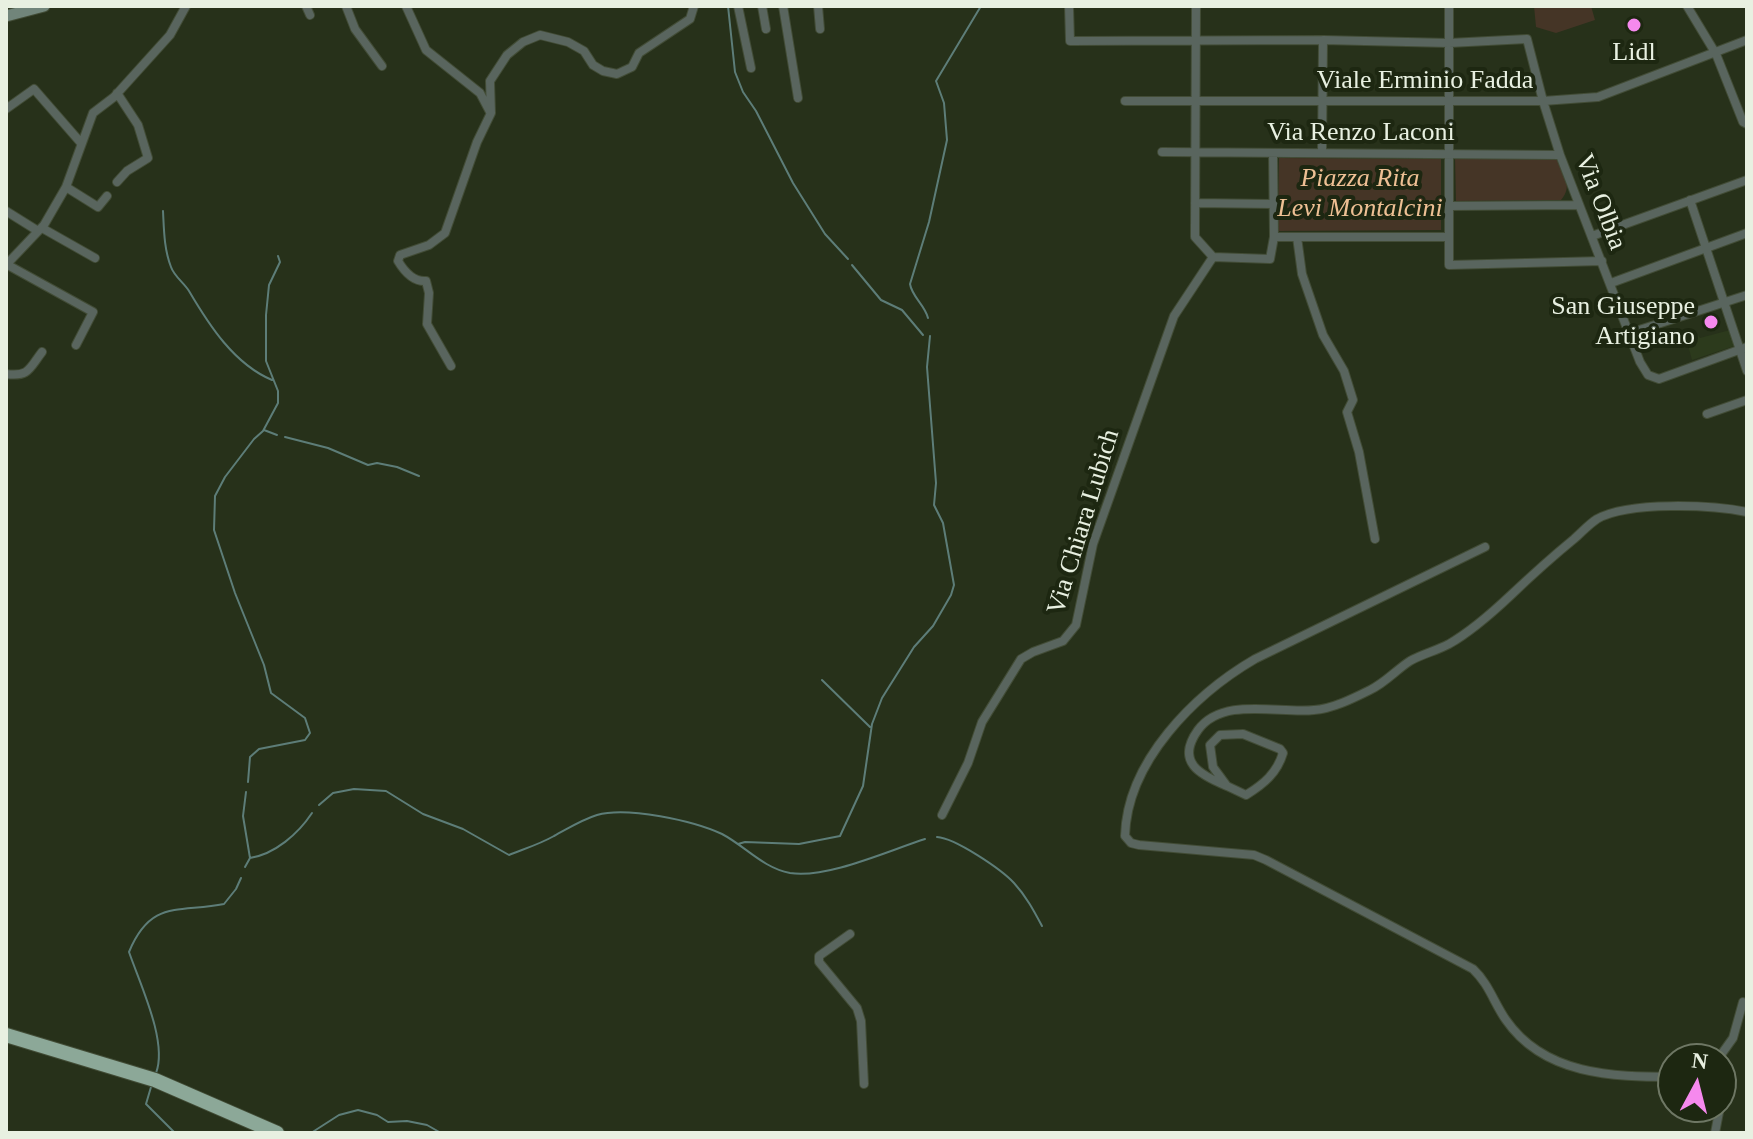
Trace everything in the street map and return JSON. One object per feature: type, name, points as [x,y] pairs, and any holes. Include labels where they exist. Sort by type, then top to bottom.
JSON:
[{"type":"highway","points":[[6,1035],[155,1080],[277,1133]]},
{"type":"main road","points":[[6,16],[44,6]]},
{"type":"street","points":[[76,345],[93,312],[6,264],[40,229],[66,187],[93,113],[117,93],[170,35],[186,6]]},
{"type":"street","points":[[306,6],[310,15]]},
{"type":"street","points":[[346,6],[355,29],[382,66]]},
{"type":"street","points":[[406,6],[426,50],[480,93],[491,113]]},
{"type":"street","points":[[451,366],[427,324],[429,293],[426,281],[406,273],[398,261],[400,255],[429,245],[445,233],[477,142],[491,113],[490,81],[507,55],[523,42],[540,35],[568,42],[584,51],[593,65],[617,74],[632,67],[639,53],[690,19],[694,6]]},
{"type":"street","points":[[738,6],[751,68]]},
{"type":"street","points":[[762,6],[766,29]]},
{"type":"street","points":[[783,6],[798,98]]},
{"type":"street","points":[[818,6],[820,29]]},
{"type":"street","points":[[1069,6],[1070,41],[1449,43]]},
{"type":"street","points":[[1196,6],[1195,237],[1213,257],[1270,259],[1274,237],[1273,153]]},
{"type":"street","points":[[1449,6],[1449,265],[1602,261]]},
{"type":"street","points":[[1687,6],[1716,54],[1743,122],[1747,124]]},
{"type":"street","name":"Via Olbia","points":[[1449,43],[1527,39],[1560,155],[1640,362],[1648,375],[1659,379],[1743,348]]},
{"type":"street","points":[[1322,153],[1323,40]]},
{"type":"street","name":"Viale Erminio Fadda","points":[[1125,101],[1543,101],[1598,97],[1747,40]]},
{"type":"street","points":[[6,109],[34,89],[81,143]]},
{"type":"street","points":[[117,93],[138,125],[148,158],[127,171],[117,182]]},
{"type":"street","name":"Via Renzo Laconi","points":[[1162,152],[1560,155]]},
{"type":"street","points":[[1592,236],[1747,180]]},
{"type":"street","points":[[66,187],[98,207],[107,196]]},
{"type":"street","points":[[1690,200],[1743,348],[1747,371]]},
{"type":"street","points":[[1195,203],[1274,204]]},
{"type":"street","points":[[1449,206],[1579,205]]},
{"type":"street","points":[[6,211],[95,258]]},
{"type":"street","points":[[1611,283],[1747,233]]},
{"type":"street","points":[[1274,237],[1449,237]]},
{"type":"street","points":[[1297,237],[1302,274],[1323,335],[1344,371],[1353,400],[1347,412],[1359,452],[1375,539]]},
{"type":"street","name":"Via Chiara Lubich","points":[[942,815],[968,763],[982,722],[1021,659],[1063,641],[1076,625],[1093,544],[1159,356],[1174,316],[1213,257]]},
{"type":"street","points":[[1630,333],[1747,295]]},
{"type":"street","points":[[6,374],[19,376],[26,373],[42,352]]},
{"type":"street","points":[[1707,414],[1747,400]]},
{"type":"street","points":[[1227,786],[1213,767],[1210,745],[1220,735],[1243,734],[1283,753],[1280,764],[1268,781],[1246,795],[1198,773],[1191,765],[1192,742],[1209,719],[1235,710],[1314,710],[1373,688],[1410,661],[1450,643],[1510,596],[1598,519],[1624,511],[1687,505],[1719,506],[1747,512]]},
{"type":"street","points":[[1485,547],[1229,674],[1198,699],[1163,741],[1139,780],[1125,824],[1125,836],[1131,843],[1139,845],[1254,855],[1266,860],[1473,969],[1482,977],[1517,1034],[1549,1058],[1609,1076],[1657,1077]]},
{"type":"street","points":[[850,934],[825,950],[819,956],[819,962],[857,1008],[861,1021],[864,1084]]},
{"type":"street","points":[[1729,1043],[1743,1002]]},
{"type":"shaded area","points":[[1730,330],[1734,346],[1692,360],[1686,338],[1698,335],[1700,338]]},
{"type":"green space","points":[[1534,6],[1591,6],[1595,20],[1556,33],[1536,27]]},
{"type":"green space","points":[[1455,157],[1558,158],[1566,180],[1565,195],[1561,200],[1456,201]]},
{"type":"green space","name":"Piazza Rita Levi Montalcini","points":[[1279,158],[1441,159],[1441,230],[1278,231]]},
{"type":"waterway","points":[[728,6],[735,72],[743,92],[825,234],[848,259]]},
{"type":"waterway","points":[[928,318],[910,284],[929,222],[947,140],[944,103],[936,81],[981,6]]},
{"type":"waterway","points":[[163,211],[166,246],[174,273],[234,354],[272,380]]},
{"type":"waterway","points":[[248,782],[250,757],[259,749],[305,740],[310,733],[305,718],[271,693],[264,665],[214,530],[215,496],[225,477],[263,431],[278,403],[278,391],[266,361],[269,285],[280,262],[278,256]]},
{"type":"waterway","points":[[852,265],[881,300],[902,310],[923,335]]},
{"type":"waterway","points":[[738,844],[799,844],[840,836],[863,786],[872,724],[882,698],[951,595],[954,585],[943,523],[934,505],[936,483],[927,367],[930,336]]},
{"type":"waterway","points":[[264,430],[277,435]]},
{"type":"waterway","points":[[285,437],[328,448],[368,465],[377,463],[397,467],[419,476]]},
{"type":"waterway","points":[[822,680],[870,727]]},
{"type":"waterway","points":[[319,805],[333,793],[354,789],[386,791],[423,814],[463,829],[509,855],[597,815],[642,814],[710,829],[771,866],[790,873],[805,874],[840,868],[925,839]]},
{"type":"waterway","points":[[246,792],[243,816],[250,858]]},
{"type":"waterway","points":[[245,867],[250,858],[285,842],[312,813]]},
{"type":"waterway","points":[[937,837],[966,848],[1008,877],[1026,898],[1042,926]]},
{"type":"waterway","points":[[156,1073],[159,1060],[156,1030],[129,952],[147,923],[157,916],[180,909],[224,904],[241,878]]},
{"type":"waterway","points":[[151,1087],[146,1104],[175,1133]]},
{"type":"waterway","points":[[311,1133],[339,1115],[358,1110],[377,1115],[388,1122],[407,1121],[427,1125],[441,1133]]},
{"type":"place","name":"Lidl","points":[[1634,25]]},
{"type":"place","name":"San Giuseppe Artigiano","points":[[1711,322]]}]
